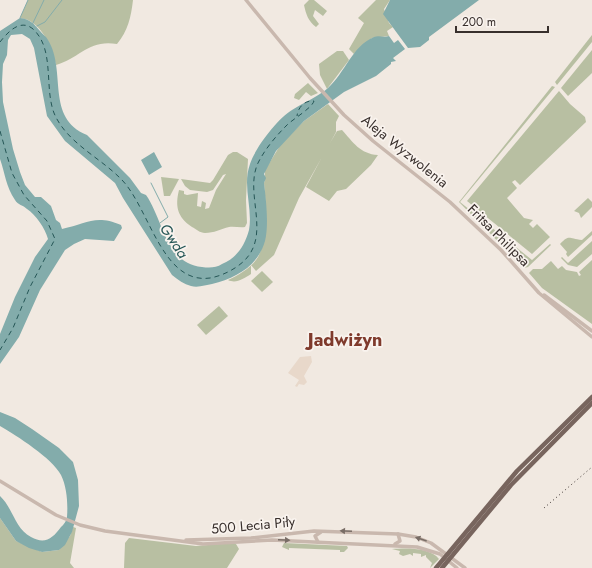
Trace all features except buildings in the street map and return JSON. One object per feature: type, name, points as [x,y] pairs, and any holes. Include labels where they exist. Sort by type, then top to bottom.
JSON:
[{"type":"main road","points":[[442,568],[448,557],[517,471],[592,397]]},
{"type":"main road","points":[[436,568],[448,557],[520,474],[592,403]]},
{"type":"street","name":"Aleja Wyzwolenia","points":[[246,0],[320,89],[344,115],[373,141],[453,204]]},
{"type":"street","name":"Fritsa Philipsa","points":[[453,204],[494,243],[542,296],[592,337]]},
{"type":"street","name":"Fritsa Philipsa","points":[[528,281],[592,331]]},
{"type":"street","name":"500 Lecia Piły","points":[[0,482],[60,517],[80,525],[105,531],[203,544],[272,540],[388,545],[423,548],[448,557]]},
{"type":"street","name":"500 Lecia Piły","points":[[179,541],[251,538],[301,532],[328,531],[398,534],[426,540],[448,557]]},
{"type":"street","name":"500 Lecia Piły","points":[[318,542],[315,538],[316,534],[328,531]]},
{"type":"street","points":[[388,545],[400,542],[400,537],[398,534]]},
{"type":"street","points":[[448,557],[457,568]]},
{"type":"street","points":[[448,557],[465,568]]},
{"type":"green space","points":[[28,0],[133,0],[128,24],[124,34],[117,44],[99,44],[56,65],[52,50],[40,29],[27,20],[20,18]]},
{"type":"green space","points":[[309,0],[314,0],[327,11],[323,16],[315,10],[313,16],[319,24],[316,27],[309,20],[304,5]]},
{"type":"green space","points":[[376,0],[390,0],[384,9],[389,23],[393,27],[387,31],[389,36],[372,38],[354,54],[349,49],[364,23],[358,18]]},
{"type":"green space","points":[[592,35],[592,42],[557,85],[555,82]]},
{"type":"green space","points":[[592,50],[592,73],[568,96],[561,88]]},
{"type":"green space","points":[[337,51],[343,51],[349,60],[327,89],[320,75],[319,64]]},
{"type":"green space","points":[[308,83],[318,93],[311,96],[306,92],[299,100],[294,98],[295,94]]},
{"type":"green space","points":[[552,86],[555,87],[460,202],[532,260],[550,244],[551,245],[528,267],[524,268],[459,202]]},
{"type":"green space","points":[[559,91],[570,104],[585,117],[586,122],[520,185],[515,180],[512,182],[517,188],[507,198],[524,218],[533,220],[529,224],[533,228],[537,224],[550,237],[532,254],[467,201]]},
{"type":"green space","points":[[328,104],[339,116],[336,122],[336,132],[330,143],[337,131],[342,130],[357,147],[366,152],[378,155],[371,165],[346,189],[337,191],[329,201],[306,187],[322,157],[299,198],[274,255],[256,271],[251,265],[258,257],[265,231],[265,170],[281,144],[304,121]]},
{"type":"green space","points":[[233,152],[237,152],[248,159],[246,200],[247,223],[245,227],[231,227],[205,233],[201,232],[187,223],[180,215],[177,206],[179,190],[184,191],[184,194],[187,195],[198,193],[197,206],[201,207],[202,201],[206,203],[205,209],[209,208],[216,190],[226,174],[223,175],[213,190],[207,192],[190,190],[185,186],[181,179],[210,183],[228,155]]},
{"type":"green space","points":[[161,177],[179,179],[170,196],[164,196]]},
{"type":"green space","points":[[588,198],[592,202],[592,207],[581,218],[579,213],[574,211]]},
{"type":"green space","points":[[592,231],[592,235],[568,257],[566,254],[567,252],[560,244],[568,238],[582,240]]},
{"type":"green space","points":[[592,241],[592,254],[577,267],[568,265],[561,258],[562,257],[568,263]]},
{"type":"green space","points":[[592,260],[592,324],[542,288],[529,273],[533,269],[542,269],[551,261],[558,269],[562,266],[566,270],[577,272],[579,276],[581,275],[579,272]]},
{"type":"green space","points":[[251,265],[251,274],[237,281],[228,280],[241,273]]},
{"type":"green space","points":[[262,271],[273,282],[262,292],[251,281]]},
{"type":"green space","points":[[219,306],[228,316],[206,335],[197,325]]},
{"type":"green space","points":[[0,518],[16,541],[42,552],[59,550],[70,536],[73,527],[76,528],[70,563],[74,568],[0,568]]},
{"type":"green space","points":[[129,538],[196,546],[232,543],[236,544],[239,549],[227,568],[124,568],[125,543]]},
{"type":"green space","points":[[284,543],[347,546],[348,548],[344,552],[340,552],[340,550],[289,548],[289,550],[282,547]]},
{"type":"green space","points":[[392,549],[424,550],[435,555],[439,559],[430,568],[432,563],[426,555],[421,557],[421,554],[413,553],[413,556],[410,554],[403,556],[399,554],[400,551]]},
{"type":"shaded area","points":[[311,356],[312,362],[304,376],[307,382],[304,385],[299,384],[297,387],[295,386],[299,380],[288,373],[300,357]]},
{"type":"water","points":[[390,0],[479,0],[429,37],[429,40],[420,47],[408,48],[383,14]]},
{"type":"water","points":[[20,18],[32,22],[48,40],[53,52],[56,66],[61,106],[66,117],[74,127],[87,135],[130,178],[141,193],[146,195],[167,239],[180,258],[190,264],[210,268],[220,265],[236,255],[245,241],[250,222],[247,180],[250,164],[262,142],[274,126],[286,114],[328,88],[334,82],[354,53],[366,41],[376,36],[389,36],[394,43],[398,40],[405,49],[393,58],[396,61],[391,62],[391,64],[376,76],[344,92],[304,121],[276,151],[264,174],[266,178],[264,183],[267,227],[262,250],[245,270],[221,281],[196,287],[186,284],[172,275],[115,183],[65,141],[47,116],[34,48],[30,39],[22,34],[11,35],[8,40],[7,55],[3,64],[3,102],[13,149],[25,185],[35,197],[41,197],[51,206],[56,220],[60,223],[62,229],[97,220],[112,222],[121,225],[122,228],[114,241],[85,239],[65,250],[40,290],[19,337],[0,364],[0,334],[15,297],[35,257],[48,239],[37,218],[18,203],[12,195],[0,159],[0,31]]},
{"type":"water","points":[[154,152],[162,167],[149,175],[141,160]]},
{"type":"water","points":[[0,412],[15,418],[32,429],[59,448],[73,462],[78,480],[79,506],[72,532],[65,545],[59,550],[42,552],[29,548],[16,541],[0,518],[0,496],[8,506],[21,529],[31,537],[45,540],[52,537],[65,523],[67,517],[67,496],[65,485],[56,468],[34,448],[0,426]]},
{"type":"waterway","points":[[20,18],[28,0]]},
{"type":"waterway","points":[[32,25],[44,0]]},
{"type":"waterway","points":[[37,26],[45,22],[62,0]]},
{"type":"waterway","name":"Gwda","points":[[151,183],[168,217],[160,223]]},
{"type":"ferry route","points":[[0,42],[14,28],[23,25],[33,29],[40,37],[47,58],[51,103],[59,123],[75,141],[120,178],[130,190],[168,257],[179,269],[193,277],[215,277],[233,269],[245,260],[252,249],[256,238],[257,225],[254,175],[258,163],[267,148],[279,134],[310,107],[314,101],[302,105],[297,116]]},
{"type":"ferry route","points":[[0,131],[12,173],[24,195],[47,221],[55,239],[30,287],[13,328],[0,350]]},
{"type":"railway","points":[[544,508],[592,467]]},
{"type":"district","name":"Jadwiżyn","points":[[345,340]]}]
